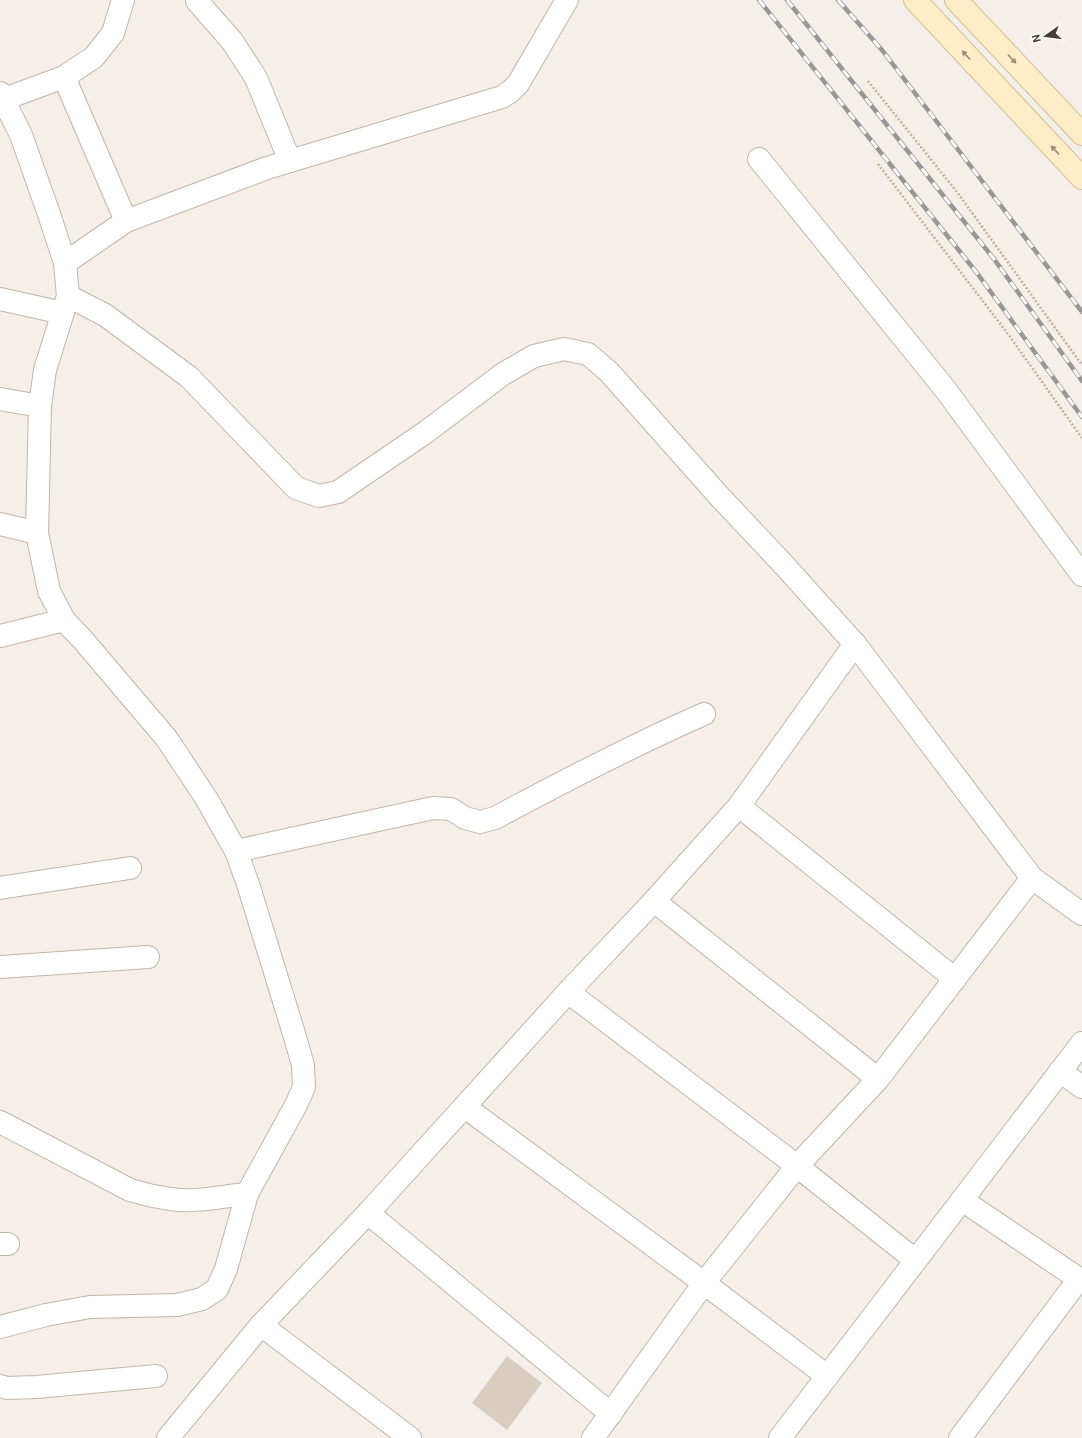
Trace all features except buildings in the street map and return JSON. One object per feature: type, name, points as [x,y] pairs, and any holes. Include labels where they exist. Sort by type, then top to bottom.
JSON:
[{"type":"street","points":[[0,1327],[46,1315],[90,1307],[177,1305],[202,1300],[217,1289],[226,1269],[247,1194],[296,1105],[304,1087],[303,1065],[295,1037],[248,884],[236,851],[206,798],[167,739],[64,620],[49,590],[38,533],[40,406],[45,370],[66,305],[65,263],[21,135],[2,96],[64,77],[94,57],[113,33],[123,0]]},
{"type":"street","points":[[65,263],[126,221],[267,168],[502,97],[511,92],[518,84],[567,0]]},
{"type":"street","points":[[915,0],[1082,178]]},
{"type":"street","points":[[956,0],[1082,134]]},
{"type":"street","points":[[197,1],[232,41],[256,78],[290,161]]},
{"type":"street","points":[[64,77],[126,221]]},
{"type":"street","points":[[759,159],[945,389],[1082,575]]},
{"type":"street","points":[[0,299],[66,305],[105,315],[189,377],[296,488],[318,496],[338,492],[426,432],[503,374],[534,356],[564,349],[588,354],[609,372],[719,496],[855,644],[1032,878],[1082,914]]},
{"type":"street","points":[[0,399],[40,406]]},
{"type":"street","points":[[0,524],[38,533]]},
{"type":"street","points":[[0,636],[64,620]]},
{"type":"street","points":[[168,1438],[261,1325],[368,1213],[739,806],[855,644]]},
{"type":"street","points":[[236,851],[433,808],[451,809],[465,818],[480,822],[495,818],[595,765],[658,734],[704,714]]},
{"type":"street","points":[[739,806],[955,978]]},
{"type":"street","points":[[0,888],[130,868]]},
{"type":"street","points":[[593,1438],[704,1282],[797,1166],[878,1079],[1032,878]]},
{"type":"street","points":[[654,901],[878,1079]]},
{"type":"street","points":[[0,967],[148,957]]},
{"type":"street","points":[[568,992],[797,1166],[915,1260]]},
{"type":"street","points":[[780,1438],[1082,1043]]},
{"type":"street","points":[[1060,1071],[1082,1087]]},
{"type":"street","points":[[465,1106],[704,1282],[827,1376]]},
{"type":"street","points":[[0,1122],[130,1190],[140,1193],[171,1200],[193,1200],[247,1194]]},
{"type":"street","points":[[960,1438],[1081,1280],[962,1200]]},
{"type":"street","points":[[368,1213],[611,1414]]},
{"type":"street","points":[[261,1325],[410,1438]]},
{"type":"street","points":[[0,1386],[7,1388],[36,1387],[156,1376]]},
{"type":"path","points":[[868,81],[957,192],[1082,365]]},
{"type":"path","points":[[878,164],[1008,334],[1082,438]]},
{"type":"railway","points":[[759,0],[977,273],[1082,417]]},
{"type":"railway","points":[[787,0],[994,259],[1082,381]]},
{"type":"railway","points":[[838,0],[882,50],[1082,312]]}]
